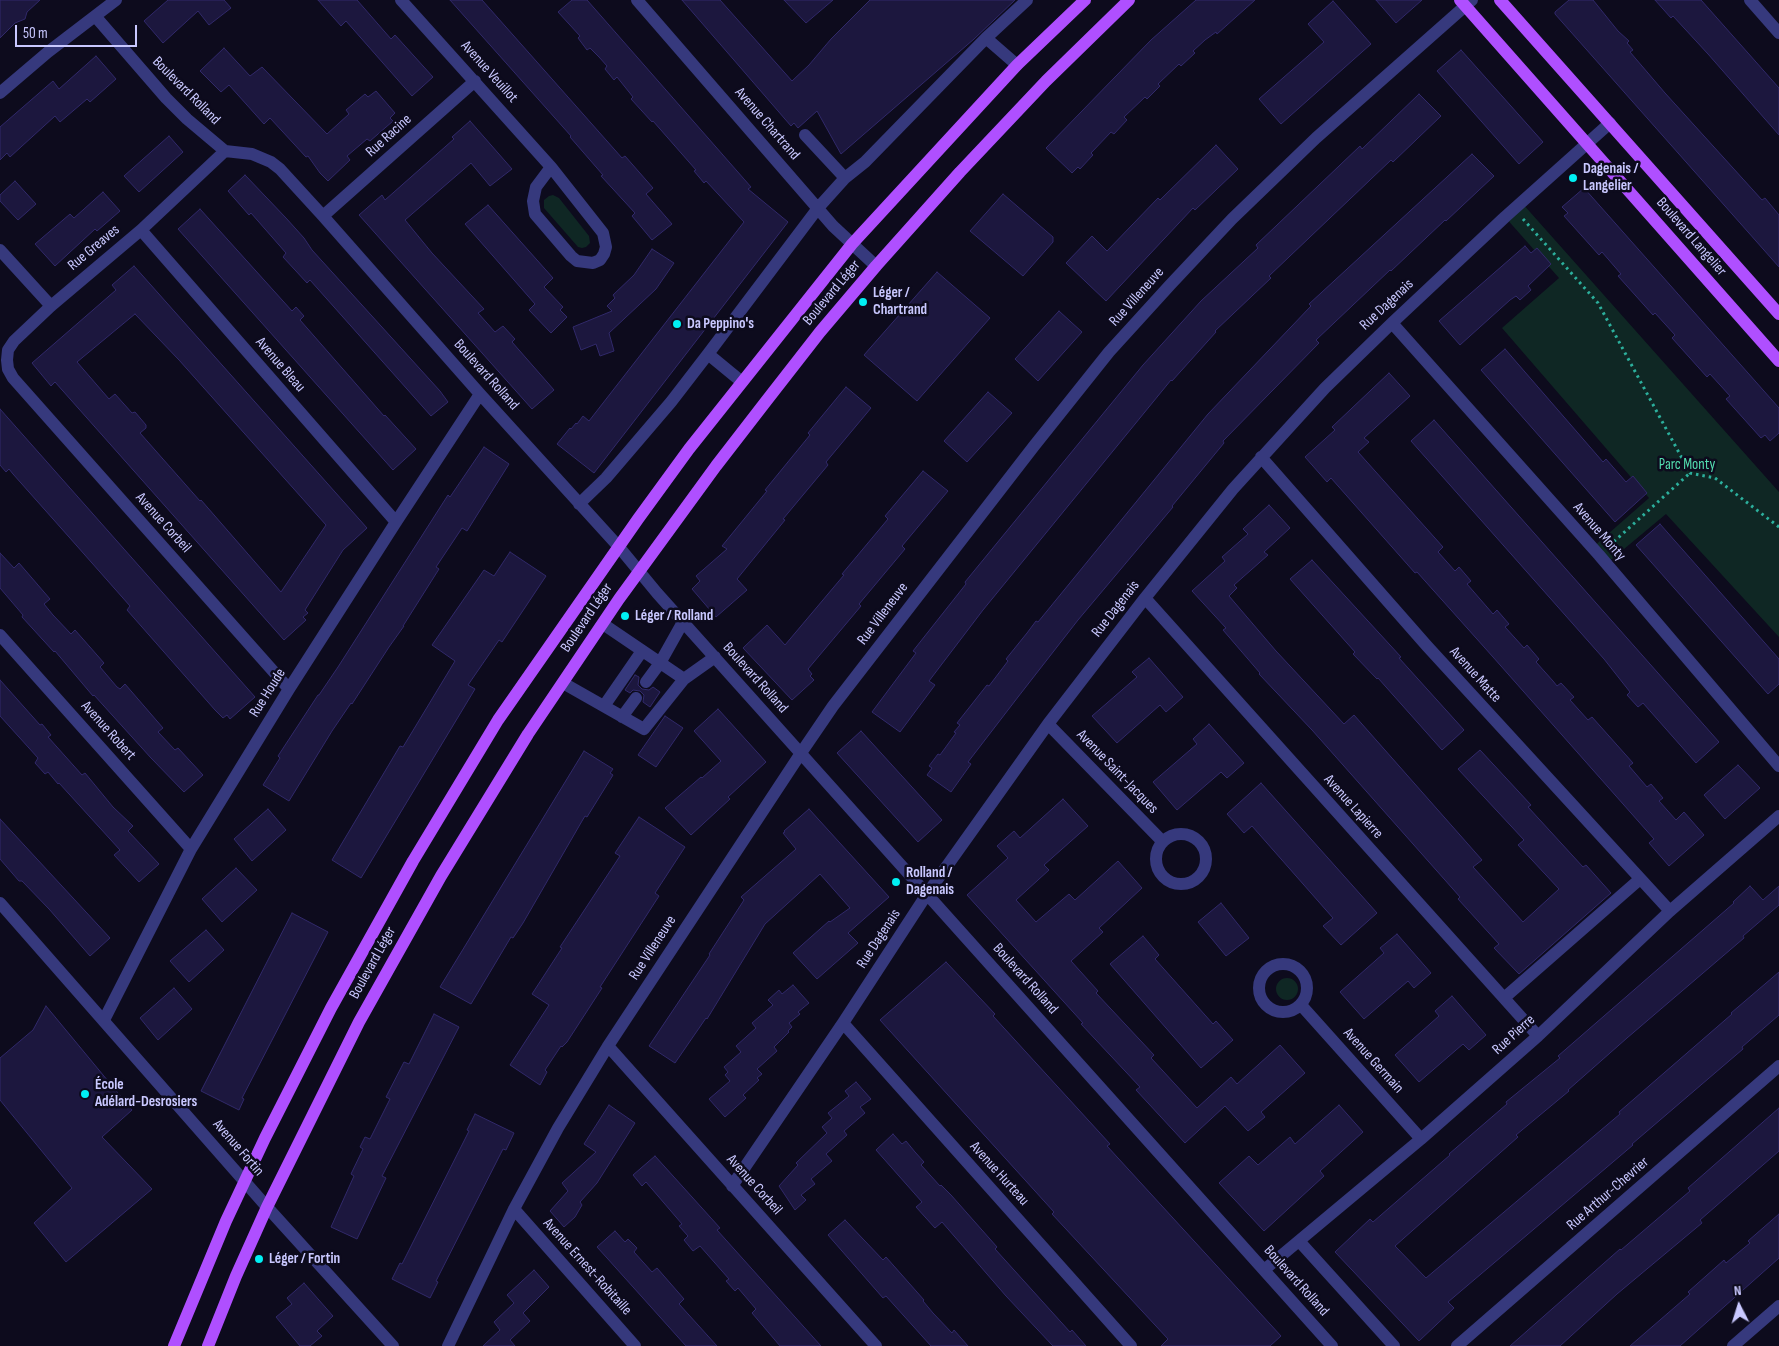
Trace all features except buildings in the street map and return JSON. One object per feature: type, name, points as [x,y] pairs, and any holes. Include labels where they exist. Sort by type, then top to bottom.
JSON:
[{"type":"main road","name":"Boulevard Léger","points":[[174,1346],[188,1309],[265,1138],[331,1008],[414,861],[498,720],[689,449],[852,244],[1017,65],[1085,0]]},
{"type":"main road","name":"Boulevard Léger","points":[[208,1346],[236,1276],[267,1207],[359,1022],[441,876],[528,734],[639,571],[820,332],[876,266],[960,172],[1046,81],[1129,0]]},
{"type":"main road","name":"Boulevard Langelier","points":[[1500,0],[1779,314]]},
{"type":"main road","name":"Boulevard Langelier","points":[[1466,2],[1587,144],[1779,361]]},
{"type":"street","points":[[0,93],[48,52],[116,0]]},
{"type":"street","name":"Avenue Veuillot","points":[[401,0],[551,167],[603,233],[606,247],[600,260],[592,263],[577,261],[535,214],[533,201],[536,187],[551,167]]},
{"type":"street","name":"Avenue Chartrand","points":[[637,0],[834,226],[876,266]]},
{"type":"street","points":[[579,504],[606,478],[671,402],[818,208],[845,178],[865,162],[986,38],[1027,0]]},
{"type":"street","points":[[1750,0],[1779,33]]},
{"type":"street","name":"Rue Villeneuve","points":[[448,1346],[514,1209],[558,1128],[608,1046],[800,753],[833,706],[960,540],[1109,352],[1176,278],[1267,186],[1316,138],[1466,2]]},
{"type":"street","name":"Boulevard Rolland","points":[[95,16],[166,98],[187,119],[225,151],[252,154],[272,162],[280,169],[1332,1346]]},
{"type":"street","points":[[986,38],[1017,65]]},
{"type":"street","name":"Rue Racine","points":[[323,216],[475,81]]},
{"type":"street","name":"Rue Dagenais","points":[[732,1186],[843,1023],[927,894],[1048,724],[1145,598],[1233,489],[1325,388],[1392,323],[1610,123]]},
{"type":"street","points":[[805,135],[845,178]]},
{"type":"street","name":"Rue Greaves","points":[[13,378],[8,369],[7,360],[8,350],[14,341],[51,306],[141,230],[225,151]]},
{"type":"street","name":"Avenue Bleau","points":[[141,230],[396,522]]},
{"type":"street","points":[[0,250],[51,306]]},
{"type":"street","name":"Avenue Monty","points":[[1392,323],[1599,555],[1779,766]]},
{"type":"street","points":[[708,354],[742,382]]},
{"type":"street","name":"Avenue Corbeil","points":[[13,378],[289,689]]},
{"type":"street","name":"Rue Houde","points":[[104,1020],[191,849],[289,689],[480,394]]},
{"type":"street","name":"Avenue Matte","points":[[1261,457],[1427,646],[1670,911]]},
{"type":"street","name":"Avenue Lapierre","points":[[1145,598],[1538,1036]]},
{"type":"street","points":[[646,682],[660,663],[683,622]]},
{"type":"street","points":[[603,624],[684,679]]},
{"type":"street","name":"Avenue Robert","points":[[0,635],[191,849]]},
{"type":"street","points":[[604,706],[642,651]]},
{"type":"street","points":[[563,683],[644,729],[684,679],[715,657]]},
{"type":"street","points":[[622,717],[636,698]]},
{"type":"street","name":"Avenue Saint-Jacques","points":[[1048,724],[1163,842]]},
{"type":"street","name":"Rue Pierre","points":[[1264,1270],[1421,1139],[1538,1036],[1670,911],[1779,816]]},
{"type":"street","points":[[1504,998],[1640,879]]},
{"type":"street","name":"Avenue Fortin","points":[[0,903],[246,1180],[267,1207],[394,1346]]},
{"type":"street","name":"Avenue Germain","points":[[1301,1005],[1421,1139]]},
{"type":"street","name":"Avenue Hurteau","points":[[843,1023],[1131,1346]]},
{"type":"street","name":"Avenue Corbeil","points":[[608,1046],[876,1346]]},
{"type":"street","name":"Rue Arthur-Chevrier","points":[[1458,1346],[1779,1066]]},
{"type":"street","name":"Avenue Ernest-Robitaille","points":[[514,1209],[636,1346]]},
{"type":"street","points":[[1299,1241],[1394,1346]]},
{"type":"street","points":[[1733,1346],[1779,1306]]},
{"type":"path","points":[[1514,210],[1598,303],[1690,473]]},
{"type":"path","points":[[1690,473],[1715,478],[1779,527]]},
{"type":"path","points":[[1599,555],[1690,473]]},
{"type":"green space","points":[[553,195],[559,198],[589,236],[590,243],[586,247],[578,247],[544,208],[544,200]]},
{"type":"green space","name":"Parc Monty","points":[[1522,203],[1779,492],[1779,637],[1666,514],[1606,564],[1592,548],[1649,498],[1502,328],[1559,278],[1505,217]]},
{"type":"green space","points":[[1287,978],[1295,981],[1298,989],[1295,997],[1287,1000],[1279,997],[1276,989],[1279,981]]},
{"type":"place","name":"Dagenais / Langelier","points":[[1573,178]]},
{"type":"place","name":"Léger / Chartrand","points":[[863,302]]},
{"type":"place","name":"Da Peppino's","points":[[677,324]]},
{"type":"place","name":"Léger / Rolland","points":[[625,616]]},
{"type":"place","name":"Rolland / Dagenais","points":[[896,882]]},
{"type":"place","name":"École Adélard-Desrosiers","points":[[85,1094]]},
{"type":"place","name":"Léger / Fortin","points":[[259,1259]]}]
